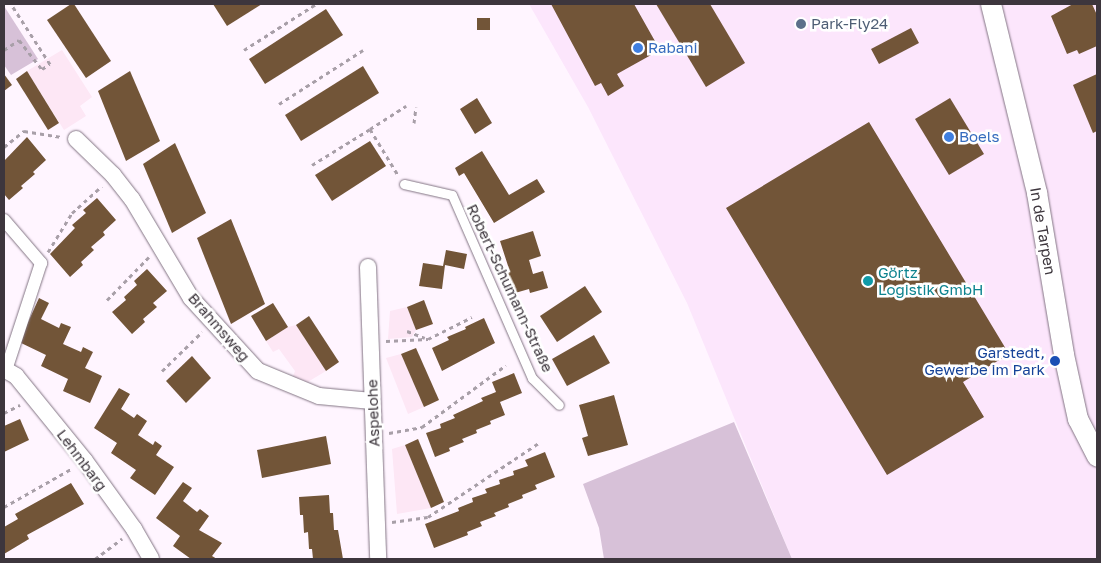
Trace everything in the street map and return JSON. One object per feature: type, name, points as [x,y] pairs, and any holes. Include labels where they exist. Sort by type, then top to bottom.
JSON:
[{"type":"street","name":"In de Tarpen","points":[[991,4],[1037,193],[1064,355],[1078,420],[1097,456]]},
{"type":"street","name":"Brahmsweg","points":[[76,139],[113,175],[132,199],[191,298],[258,371],[319,396],[372,401]]},
{"type":"street","points":[[4,220],[41,263],[5,369]]},
{"type":"street","name":"Aspelohe","points":[[368,267],[378,559]]},
{"type":"street","name":"Lehmbarg","points":[[5,369],[16,376],[85,461],[134,530],[151,559]]},
{"type":"lane","name":"Robert-Schumann-Straße","points":[[404,184],[452,195],[532,378],[559,405]]},
{"type":"path","points":[[4,50],[19,40],[42,69],[50,64],[11,4]]},
{"type":"path","points":[[244,50],[316,4]]},
{"type":"path","points":[[280,104],[363,50]]},
{"type":"path","points":[[312,165],[406,106]]},
{"type":"path","points":[[414,123],[416,107]]},
{"type":"path","points":[[370,129],[404,184]]},
{"type":"path","points":[[4,147],[24,131],[76,139]]},
{"type":"path","points":[[41,263],[72,213],[113,175]]},
{"type":"path","points":[[107,300],[160,246]]},
{"type":"path","points":[[370,341],[428,340],[472,317]]},
{"type":"path","points":[[162,371],[213,321]]},
{"type":"path","points":[[407,332],[428,340]]},
{"type":"path","points":[[373,435],[422,427],[506,365]]},
{"type":"path","points":[[376,524],[428,517],[540,442]]},
{"type":"path","points":[[4,507],[85,461]]},
{"type":"path","points":[[95,559],[134,530]]},
{"type":"shaded area","points":[[529,4],[1097,4],[1097,559],[792,559],[687,303],[588,107]]},
{"type":"shaded area","points":[[4,6],[38,59],[11,75],[4,65]]},
{"type":"shaded area","points":[[62,50],[92,97],[80,106],[86,116],[64,130],[27,71]]},
{"type":"shaded area","points":[[407,307],[416,330],[412,337],[388,339],[390,311]]},
{"type":"shaded area","points":[[296,325],[326,371],[306,383],[292,379],[295,371],[279,349],[273,352],[266,341],[288,327]]},
{"type":"shaded area","points":[[401,354],[424,407],[408,414],[386,358]]},
{"type":"shaded area","points":[[734,422],[792,559],[604,559],[599,528],[583,484]]},
{"type":"shaded area","points":[[405,445],[431,508],[397,514],[392,449]]},
{"type":"building","points":[[71,4],[74,4],[111,61],[86,78],[47,20]]},
{"type":"building","points":[[213,4],[262,4],[227,26]]},
{"type":"building","points":[[551,4],[634,4],[660,50],[617,74],[624,86],[608,96],[601,83],[595,86]]},
{"type":"building","points":[[656,4],[710,4],[745,63],[706,87]]},
{"type":"building","points":[[1073,4],[1092,4],[1097,15],[1097,46],[1079,54],[1077,50],[1067,54],[1051,16]]},
{"type":"building","points":[[326,9],[343,35],[265,84],[249,59]]},
{"type":"building","points":[[477,18],[490,18],[490,30],[477,30]]},
{"type":"building","points":[[911,28],[919,43],[879,64],[871,49]]},
{"type":"building","points":[[363,66],[379,93],[301,141],[285,115]]},
{"type":"building","points":[[27,71],[59,123],[48,130],[16,79]]},
{"type":"building","points":[[130,71],[160,141],[126,161],[98,91]]},
{"type":"building","points":[[4,74],[12,85],[4,91]]},
{"type":"building","points":[[1097,74],[1097,131],[1093,133],[1073,85]]},
{"type":"building","points":[[477,98],[492,123],[475,134],[460,109]]},
{"type":"building","name":"Boels","points":[[950,98],[984,154],[949,175],[915,119]]},
{"type":"building","name":"Görtz Logistik GmbH","points":[[869,122],[1009,354],[963,382],[984,417],[887,475],[726,208]]},
{"type":"building","points":[[27,137],[46,160],[33,172],[35,174],[21,186],[23,188],[9,200],[4,194],[4,161]]},
{"type":"building","points":[[370,141],[386,166],[332,201],[315,175]]},
{"type":"building","points":[[175,143],[206,213],[172,233],[143,164]]},
{"type":"building","points":[[482,151],[509,195],[537,179],[545,192],[494,223],[464,173],[459,176],[455,168]]},
{"type":"building","points":[[97,198],[116,220],[103,232],[105,235],[91,247],[94,250],[81,262],[83,265],[70,277],[50,254],[75,228],[72,225],[86,213],[83,210]]},
{"type":"building","points":[[231,219],[265,304],[231,324],[197,238]]},
{"type":"building","points":[[533,231],[541,256],[529,260],[533,274],[543,271],[548,288],[530,293],[529,289],[508,295],[502,275],[510,272],[500,241]]},
{"type":"building","points":[[446,250],[467,254],[464,269],[445,265],[442,289],[419,286],[423,263],[443,266]]},
{"type":"building","points":[[147,269],[167,291],[153,303],[157,307],[143,319],[145,322],[132,334],[112,312],[126,300],[124,297],[137,285],[134,281]]},
{"type":"building","points":[[585,286],[602,312],[557,342],[540,316]]},
{"type":"building","points":[[39,298],[49,303],[41,319],[59,328],[61,323],[71,327],[63,344],[81,352],[83,347],[93,352],[85,368],[102,376],[90,403],[63,391],[68,379],[41,366],[46,355],[19,342]]},
{"type":"building","points":[[424,300],[433,324],[416,330],[407,307]]},
{"type":"building","points":[[273,303],[288,327],[266,341],[251,316]]},
{"type":"building","points":[[309,316],[339,362],[326,371],[296,325]]},
{"type":"building","points":[[484,318],[495,343],[442,371],[432,348],[449,340],[447,337],[466,329],[465,327]]},
{"type":"building","points":[[594,335],[610,363],[567,386],[552,359]]},
{"type":"building","points":[[416,348],[439,400],[424,407],[401,354]]},
{"type":"building","points":[[192,356],[211,378],[186,403],[166,381]]},
{"type":"building","points":[[514,373],[522,393],[500,402],[505,415],[490,421],[491,424],[476,430],[477,433],[462,439],[464,442],[449,448],[450,451],[435,457],[426,433],[441,428],[440,424],[455,418],[453,415],[483,401],[481,398],[496,392],[492,382]]},
{"type":"building","points":[[119,388],[130,394],[121,409],[134,418],[137,414],[147,421],[138,435],[153,445],[155,441],[162,446],[156,455],[174,467],[155,495],[130,478],[136,470],[111,453],[117,443],[94,428]]},
{"type":"building","points":[[614,395],[628,445],[588,456],[582,438],[588,436],[579,405]]},
{"type":"building","points":[[20,419],[29,440],[4,452],[4,426]]},
{"type":"building","points":[[326,436],[331,464],[262,478],[257,450]]},
{"type":"building","points":[[418,439],[444,502],[431,508],[405,445]]},
{"type":"building","points":[[545,452],[555,477],[535,485],[537,489],[522,495],[523,498],[508,504],[509,507],[494,513],[496,516],[480,522],[482,526],[467,532],[468,535],[434,548],[425,524],[459,511],[458,508],[473,502],[472,498],[487,493],[485,489],[500,484],[499,480],[514,475],[513,471],[528,466],[525,460]]},
{"type":"building","points":[[183,482],[192,488],[183,501],[197,512],[200,509],[209,516],[199,530],[222,543],[212,556],[217,559],[191,559],[173,546],[180,536],[156,518]]},
{"type":"building","points":[[71,483],[84,504],[27,535],[29,539],[4,554],[4,527],[18,519],[15,514]]},
{"type":"building","points":[[329,495],[330,513],[333,513],[334,530],[338,530],[343,559],[313,559],[312,549],[309,549],[308,532],[304,533],[299,497]]},
{"type":"place","name":"Park-Fly24","points":[[801,24]]},
{"type":"place","name":"Rabani","points":[[638,48]]},
{"type":"place","name":"Boels","points":[[949,137]]},
{"type":"place","name":"Görtz Logistik GmbH","points":[[868,281]]},
{"type":"place","name":"Garstedt, Gewerbe im Park","points":[[1055,361]]}]
